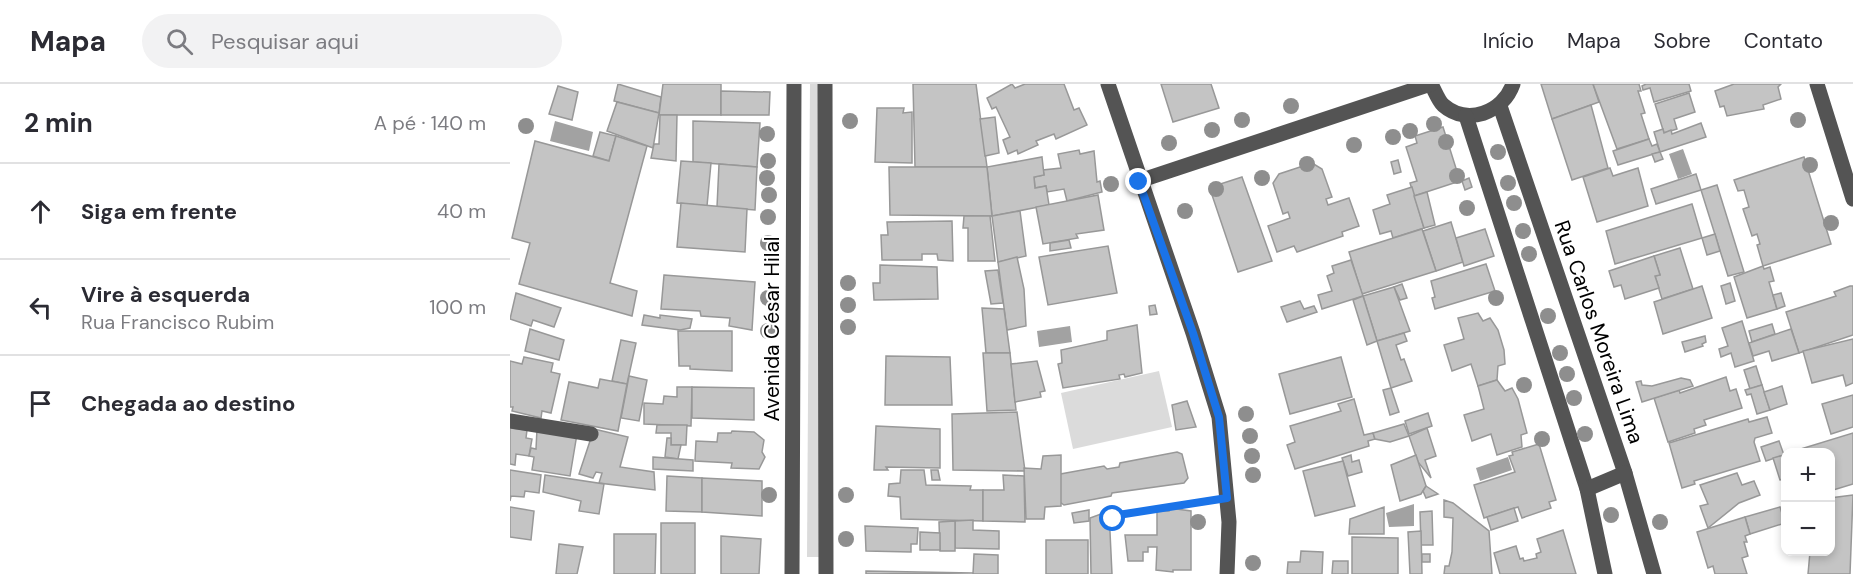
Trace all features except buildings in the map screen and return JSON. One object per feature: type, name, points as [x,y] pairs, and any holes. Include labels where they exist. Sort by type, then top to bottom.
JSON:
[{"type":"street","name":"Avenida César Hilal","points":[[792,574],[794,84]]},
{"type":"street","points":[[825,84],[826,574]]},
{"type":"street","points":[[1108,84],[1139,182],[1193,333],[1219,417],[1229,522],[1227,574]]},
{"type":"street","points":[[1139,182],[1431,84],[1441,103],[1453,111],[1466,116],[1487,113],[1500,106],[1513,84]]},
{"type":"street","points":[[1817,84],[1853,199]]},
{"type":"street","name":"Rua Carlos Moreira Lima","points":[[1500,106],[1625,473],[1654,574]]},
{"type":"street","points":[[1466,116],[1587,489],[1605,574]]},
{"type":"street","points":[[510,421],[591,434]]},
{"type":"street","points":[[1587,489],[1625,473]]},
{"type":"path","points":[[1113,519],[1118,515],[1227,498]]},
{"type":"shaded area","points":[[810,84],[824,84],[823,557],[807,557]]},
{"type":"shaded area","points":[[555,121],[593,132],[589,151],[550,141]]},
{"type":"shaded area","points":[[1683,149],[1692,174],[1678,179],[1669,154]]},
{"type":"shaded area","points":[[1070,326],[1072,342],[1039,347],[1037,331]]},
{"type":"shaded area","points":[[1159,371],[1172,427],[1073,449],[1061,393]]},
{"type":"shaded area","points":[[1508,457],[1512,470],[1480,481],[1476,468]]},
{"type":"shaded area","points":[[1414,504],[1414,526],[1389,527],[1386,513]]},
{"type":"route","points":[[1113,519],[1118,515],[1227,498],[1219,417],[1193,333],[1139,182]]}]
